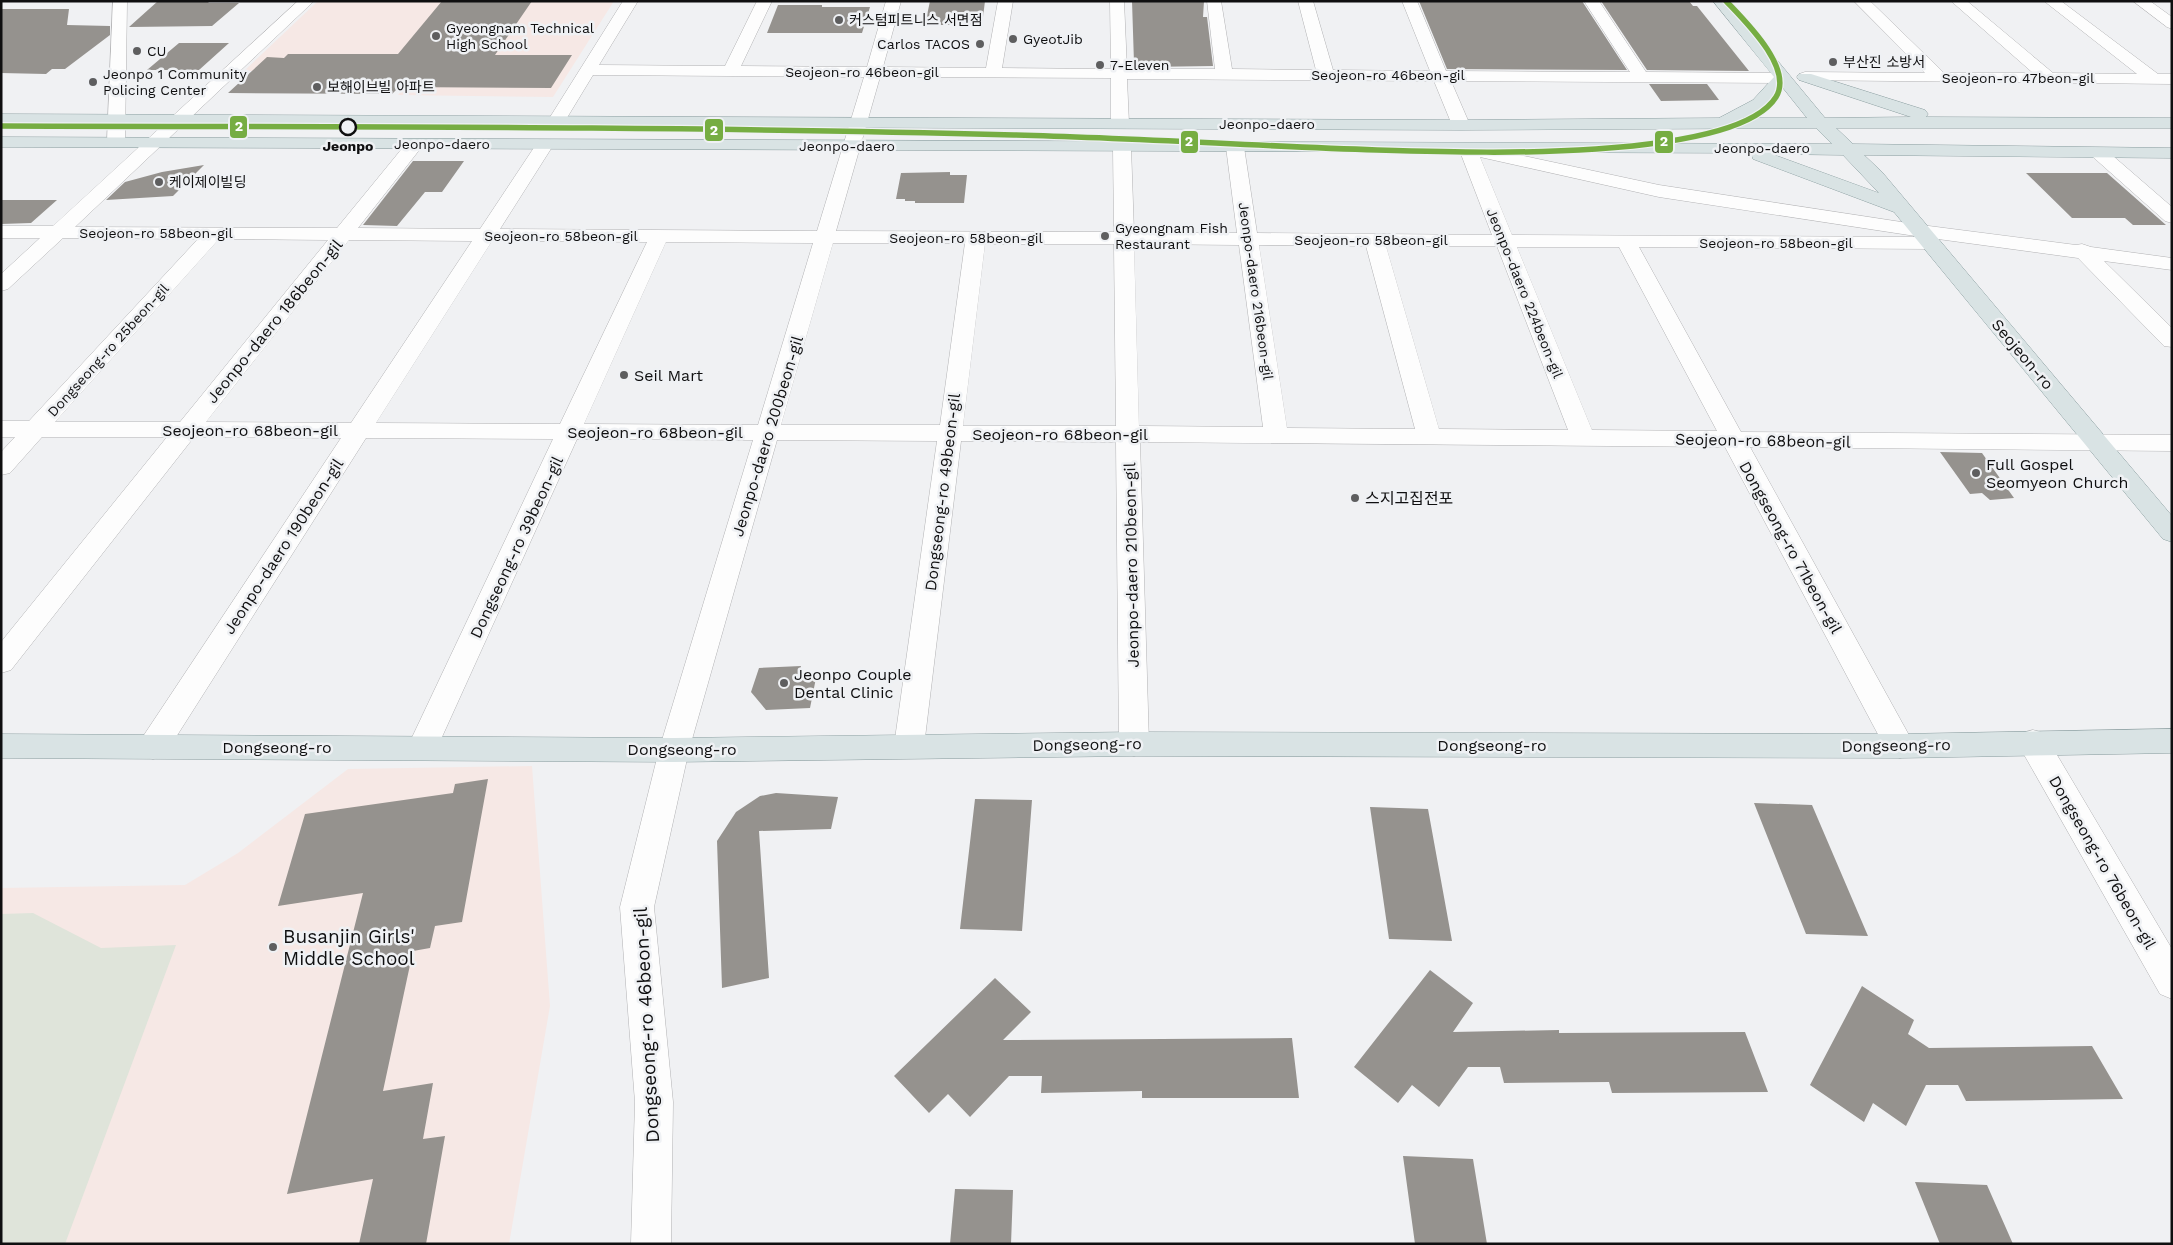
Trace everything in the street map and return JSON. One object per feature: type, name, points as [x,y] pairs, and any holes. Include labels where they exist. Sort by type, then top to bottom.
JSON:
[{"type":"main road","name":"Seojeon-ro","points":[[1720,1],[1820,122],[1854,149],[2172,533]]},
{"type":"main road","name":"Seojeon-ro","points":[[1740,1],[1842,122],[1854,149]]},
{"type":"main road","points":[[1805,76],[1942,122]]},
{"type":"main road","points":[[1713,123],[1741,114],[1759,104],[1782,78]]},
{"type":"main road","name":"Jeonpo-daero","points":[[1,120],[1461,125],[1820,122],[2172,124]]},
{"type":"main road","points":[[1578,148],[1602,140],[1717,132],[1714,127],[1689,123]]},
{"type":"main road","name":"Jeonpo-daero","points":[[1,142],[1742,148],[2172,153]]},
{"type":"main road","points":[[1742,148],[1902,208]]},
{"type":"main road","name":"Dongseong-ro","points":[[1,746],[674,750],[1134,744],[1900,746],[2033,742],[2172,741]]},
{"type":"street","points":[[116,142],[120,1]]},
{"type":"street","points":[[1,285],[308,1]]},
{"type":"street","points":[[556,122],[631,1]]},
{"type":"street","points":[[731,71],[765,1]]},
{"type":"street","name":"Jeonpo-daero 200beon-gil","points":[[674,750],[860,123],[894,1]]},
{"type":"street","points":[[994,73],[1006,1]]},
{"type":"street","points":[[1117,1],[1120,124]]},
{"type":"street","points":[[1214,1],[1224,74]]},
{"type":"street","points":[[1305,1],[1326,75]]},
{"type":"street","points":[[1409,1],[1461,125]]},
{"type":"street","points":[[1591,1],[1641,77]]},
{"type":"street","points":[[1861,1],[1940,78]]},
{"type":"street","points":[[1958,1],[2050,79]]},
{"type":"street","points":[[2051,1],[2154,79]]},
{"type":"street","points":[[2140,1],[2172,24]]},
{"type":"street","name":"Seojeon-ro 46beon-gil","points":[[588,70],[1782,78]]},
{"type":"street","name":"Seojeon-ro 47beon-gil","points":[[1805,76],[2172,79]]},
{"type":"street","name":"Jeonpo-daero 186beon-gil","points":[[1,662],[415,144]]},
{"type":"street","name":"Jeonpo-daero 190beon-gil","points":[[153,747],[545,144]]},
{"type":"street","name":"Jeonpo-daero 210beon-gil","points":[[1122,147],[1134,744]]},
{"type":"street","name":"Jeonpo-daero 216beon-gil","points":[[1235,147],[1276,435]]},
{"type":"street","points":[[1468,148],[1659,192],[1926,237],[2081,249],[2172,264]]},
{"type":"street","name":"Jeonpo-daero 224beon-gil","points":[[1468,148],[1503,241],[1583,438]]},
{"type":"street","points":[[2099,152],[2172,218]]},
{"type":"street","name":"Seojeon-ro 58beon-gil","points":[[1,232],[1626,242],[1926,237]]},
{"type":"street","name":"Dongseong-ro 25beon-gil","points":[[1,467],[214,234]]},
{"type":"street","name":"Dongseong-ro 39beon-gil","points":[[422,748],[659,236]]},
{"type":"street","name":"Dongseong-ro 49beon-gil","points":[[909,746],[976,238]]},
{"type":"street","points":[[1374,240],[1429,436]]},
{"type":"street","name":"Dongseong-ro 71beon-gil","points":[[1626,242],[1900,746]]},
{"type":"street","points":[[2081,249],[2172,245]]},
{"type":"street","points":[[2081,249],[2172,341]]},
{"type":"street","name":"Seojeon-ro 68beon-gil","points":[[1,429],[1128,434],[2172,443]]},
{"type":"street","name":"Dongseong-ro 76beon-gil","points":[[2033,742],[2172,982]]},
{"type":"street","name":"Dongseong-ro 46beon-gil","points":[[651,1244],[654,1102],[637,908],[674,750]]},
{"type":"shaded area","name":"Gyeongnam Technical High School","points":[[318,1],[614,1],[553,97],[398,95],[418,72],[244,71]]},
{"type":"shaded area","name":"Busanjin Girls' Middle School","points":[[532,766],[550,1006],[509,1244],[1,1244],[1,888],[185,885],[238,853],[348,769]]},
{"type":"shaded area","points":[[33,913],[101,948],[176,945],[65,1244],[1,1244],[1,914]]},
{"type":"building","points":[[158,1],[239,3],[212,26],[129,27]]},
{"type":"building","points":[[442,1],[532,1],[495,55],[572,55],[551,88],[399,87],[392,94],[228,93],[267,57],[284,58],[288,54],[398,54]]},
{"type":"building","points":[[930,1],[985,1],[982,25],[925,25]]},
{"type":"building","points":[[1132,1],[1204,1],[1203,17],[1207,17],[1213,66],[1145,67],[1134,63]]},
{"type":"building","points":[[1419,1],[1582,1],[1627,70],[1447,69]]},
{"type":"building","points":[[1601,1],[1689,1],[1693,6],[1697,6],[1749,71],[1647,70]]},
{"type":"building","points":[[778,5],[870,7],[862,33],[767,33]]},
{"type":"building","points":[[1,9],[69,9],[67,25],[110,26],[110,35],[65,69],[52,69],[46,74],[1,73]]},
{"type":"building","points":[[179,43],[229,43],[199,70],[147,70]]},
{"type":"building","points":[[1649,84],[1707,84],[1719,100],[1661,101]]},
{"type":"building","points":[[413,161],[464,161],[442,192],[425,192],[397,226],[363,225]]},
{"type":"building","name":"케이제이빌딩","points":[[204,165],[173,196],[106,200],[125,182],[162,172]]},
{"type":"building","points":[[950,172],[950,175],[967,175],[964,203],[915,203],[915,201],[896,199],[901,173]]},
{"type":"building","points":[[2026,173],[2107,173],[2166,225],[2133,225],[2125,218],[2072,218]]},
{"type":"building","points":[[1,200],[57,200],[31,223],[1,224]]},
{"type":"building","name":"Full Gospel Seomyeon Church","points":[[1940,452],[1982,453],[2014,498],[1990,500],[1982,493],[1970,494]]},
{"type":"building","name":"Jeonpo Couple Dental Clinic","points":[[801,666],[799,674],[817,673],[810,708],[766,710],[751,692],[759,668]]},
{"type":"building","points":[[488,779],[462,922],[435,926],[430,948],[413,951],[383,1091],[433,1083],[423,1139],[445,1136],[426,1244],[359,1244],[373,1179],[287,1194],[363,893],[278,906],[305,814],[453,793],[455,784]]},
{"type":"building","points":[[776,793],[838,797],[831,829],[759,831],[769,978],[722,988],[717,841],[736,812],[760,796]]},
{"type":"building","points":[[975,799],[1032,800],[1022,931],[960,929]]},
{"type":"building","points":[[1754,803],[1812,805],[1868,936],[1806,934]]},
{"type":"building","points":[[1370,807],[1428,809],[1452,941],[1389,939]]},
{"type":"building","points":[[1430,970],[1473,1003],[1453,1032],[1559,1030],[1559,1033],[1745,1032],[1768,1092],[1612,1093],[1609,1082],[1504,1083],[1500,1067],[1468,1067],[1439,1107],[1412,1085],[1398,1103],[1354,1067]]},
{"type":"building","points":[[995,978],[1031,1012],[1003,1040],[1292,1038],[1299,1098],[1142,1098],[1142,1091],[1041,1093],[1042,1076],[1009,1076],[970,1117],[948,1094],[929,1113],[894,1076]]},
{"type":"building","points":[[1862,986],[1914,1020],[1908,1034],[1929,1048],[2092,1046],[2123,1099],[1966,1101],[1958,1085],[1926,1085],[1906,1126],[1873,1103],[1864,1122],[1810,1085]]},
{"type":"building","points":[[1403,1156],[1473,1159],[1487,1244],[1415,1244]]},
{"type":"building","points":[[1915,1182],[1987,1185],[2013,1244],[1940,1244]]},
{"type":"building","points":[[955,1189],[1013,1190],[1011,1244],[950,1244]]},
{"type":"transit line","name":"2","points":[[1,126],[761,130],[1056,136],[1434,152],[1520,152],[1598,149],[1654,143],[1714,132],[1740,123],[1762,111],[1776,97],[1780,85],[1773,59],[1754,33],[1726,1]]},
{"type":"place","name":"커스텀피트니스 서면점","points":[[839,20]]},
{"type":"place","name":"Gyeongnam Technical High School","points":[[436,36]]},
{"type":"place","name":"GyeotJib","points":[[1013,39]]},
{"type":"place","name":"Carlos TACOS","points":[[980,44]]},
{"type":"place","name":"CU","points":[[137,51]]},
{"type":"place","name":"부산진 소방서","points":[[1833,62]]},
{"type":"place","name":"7-Eleven","points":[[1100,65]]},
{"type":"place","name":"Jeonpo 1 Community Policing Center","points":[[93,82]]},
{"type":"place","name":"보해이브빌 아파트","points":[[317,87]]},
{"type":"place","name":"Jeonpo","points":[[348,127]]},
{"type":"place","name":"케이제이빌딩","points":[[159,182]]},
{"type":"place","name":"Gyeongnam Fish Restaurant","points":[[1105,236]]},
{"type":"place","name":"Seil Mart","points":[[624,375]]},
{"type":"place","name":"Full Gospel Seomyeon Church","points":[[1976,473]]},
{"type":"place","name":"스지고집전포","points":[[1355,498]]},
{"type":"place","name":"Jeonpo Couple Dental Clinic","points":[[784,683]]},
{"type":"place","name":"Busanjin Girls' Middle School","points":[[273,947]]}]
